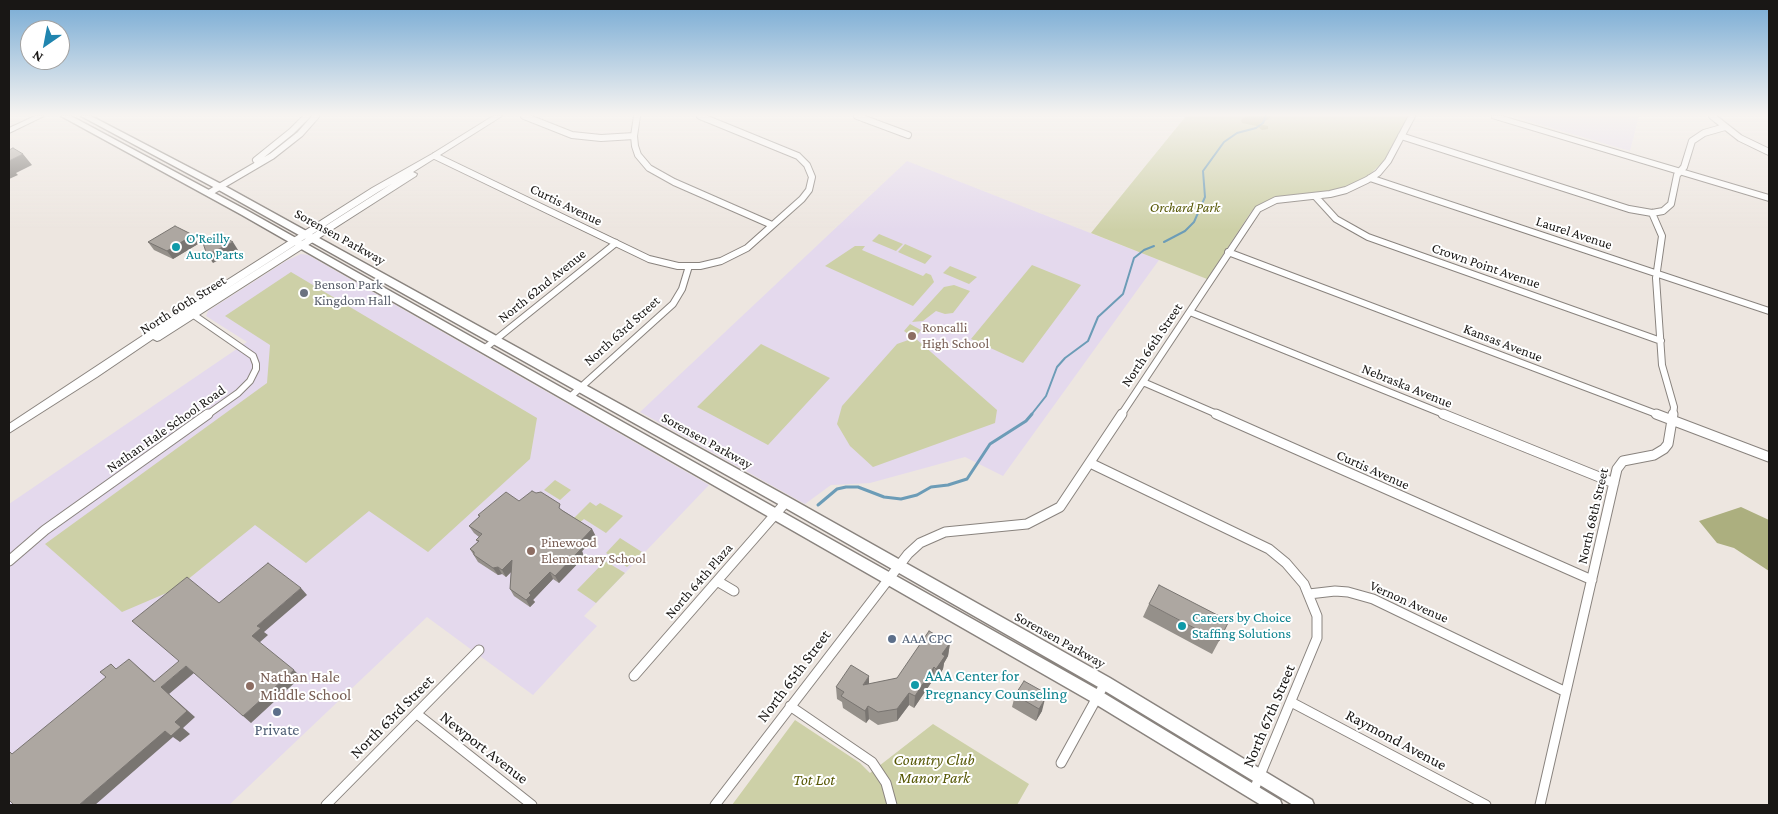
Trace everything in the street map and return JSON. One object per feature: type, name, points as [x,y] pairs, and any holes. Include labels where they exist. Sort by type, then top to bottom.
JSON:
[{"type":"main road","name":"Sorensen Parkway","points":[[138,154],[212,188]]},
{"type":"main road","name":"Sorensen Parkway","points":[[152,154],[304,240],[484,349],[1097,698],[1275,805]]},
{"type":"main road","name":"North 60th Street","points":[[9,429],[304,240],[400,183],[438,154]]},
{"type":"main road","points":[[1622,154],[1769,198]]},
{"type":"main road","name":"Sorensen Parkway","points":[[304,240],[495,340],[786,502],[1105,683],[1307,805]]},
{"type":"street","points":[[212,188],[264,154]]},
{"type":"street","points":[[212,188],[275,154]]},
{"type":"street","points":[[638,154],[654,171],[772,225]]},
{"type":"street","points":[[689,266],[711,264],[732,257],[747,248],[806,194],[812,181],[811,172],[805,162],[793,154]]},
{"type":"street","name":"North 66th Street","points":[[897,566],[920,543],[945,532],[1011,527],[1033,522],[1060,507],[1228,252],[1258,210],[1276,200],[1315,196],[1346,190],[1370,178],[1388,161],[1392,154]]},
{"type":"street","points":[[1457,154],[1629,209],[1652,213],[1669,208],[1677,175],[1684,167],[1688,154]]},
{"type":"street","name":"Curtis Avenue","points":[[435,156],[659,263],[689,266]]},
{"type":"street","name":"Laurel Avenue","points":[[1370,178],[1769,311]]},
{"type":"street","name":"Crown Point Avenue","points":[[1315,196],[1336,219],[1368,237],[1661,341]]},
{"type":"street","name":"North 68th Street","points":[[1540,805],[1617,469],[1623,461],[1654,455],[1664,450],[1668,444],[1674,407],[1664,373],[1656,274],[1662,236],[1652,213]]},
{"type":"street","name":"North 62nd Avenue","points":[[484,349],[616,243]]},
{"type":"street","name":"Kansas Avenue","points":[[1228,252],[1769,457]]},
{"type":"street","name":"North 63rd Street","points":[[570,397],[673,304],[682,290],[689,266]]},
{"type":"street","name":"Nebraska Avenue","points":[[1190,312],[1614,483]]},
{"type":"street","name":"Nathan Hale School Road","points":[[9,561],[51,525],[238,393],[250,381],[256,369],[253,356],[190,313]]},
{"type":"street","name":"Curtis Avenue","points":[[1143,382],[1592,580]]},
{"type":"street","points":[[1090,463],[1269,549],[1291,568],[1304,584],[1309,594]]},
{"type":"street","name":"North 64th Plaza","points":[[634,676],[786,502]]},
{"type":"street","name":"North 65th Street","points":[[715,805],[897,566]]},
{"type":"street","points":[[717,581],[734,591]]},
{"type":"street","name":"Vernon Avenue","points":[[1309,594],[1334,591],[1348,592],[1373,599],[1566,692]]},
{"type":"street","name":"North 67th Street","points":[[1253,792],[1317,638],[1316,616],[1309,594]]},
{"type":"street","name":"North 63rd Street","points":[[326,805],[479,650]]},
{"type":"street","points":[[1061,763],[1105,683]]},
{"type":"street","name":"Raymond Avenue","points":[[1291,702],[1486,805]]},
{"type":"street","points":[[790,706],[872,762],[886,783],[892,805]]},
{"type":"street","name":"Newport Avenue","points":[[417,714],[525,803]]},
{"type":"shaded area","name":"Roncalli High School","points":[[907,161],[1159,260],[1003,476],[965,457],[870,483],[831,485],[805,504],[640,412]]},
{"type":"shaded area","points":[[301,254],[308,255],[709,485],[584,616],[597,626],[533,695],[427,617],[229,805],[9,805],[9,504],[247,342],[206,316],[208,311],[286,261]]},
{"type":"green space","name":"Orchard Park","points":[[1155,154],[1388,154],[1384,161],[1368,176],[1352,185],[1334,191],[1277,197],[1258,205],[1251,212],[1207,279],[1091,233]]},
{"type":"green space","points":[[879,234],[903,244],[896,251],[872,241]]},
{"type":"green space","points":[[905,244],[932,256],[925,264],[898,252]]},
{"type":"green space","points":[[855,246],[865,246],[862,250],[923,276],[926,273],[931,275],[934,282],[913,306],[825,266]]},
{"type":"green space","points":[[1032,265],[1081,285],[1023,363],[971,339]]},
{"type":"green space","points":[[950,266],[977,277],[969,284],[943,273]]},
{"type":"green space","points":[[291,272],[537,418],[530,459],[428,552],[369,511],[306,563],[255,525],[176,589],[122,612],[45,544],[267,383],[270,345],[225,316]]},
{"type":"green space","points":[[954,285],[970,291],[953,313],[945,314],[936,311],[923,321],[912,322],[944,287]]},
{"type":"green space","points":[[910,324],[921,330],[915,338],[997,410],[995,423],[873,467],[850,446],[837,424],[842,406],[897,344],[914,338],[904,331]]},
{"type":"green space","points":[[761,344],[830,378],[768,445],[697,407]]},
{"type":"green space","points":[[555,480],[571,490],[560,500],[544,490]]},
{"type":"green space","points":[[590,502],[596,506],[600,503],[623,516],[606,533],[584,519],[577,525],[571,521]]},
{"type":"green space","points":[[1741,507],[1769,520],[1769,571],[1734,548],[1717,543],[1699,521]]},
{"type":"green space","points":[[620,538],[642,552],[627,567],[606,553]]},
{"type":"green space","points":[[605,561],[625,573],[596,603],[577,590]]},
{"type":"green space","name":"Country Club Manor Park","points":[[795,720],[860,763],[870,773],[933,724],[1029,784],[1017,805],[732,805]]},
{"type":"building","points":[[9,154],[23,154],[9,161]]},
{"type":"building","points":[[175,226],[193,235],[167,251],[148,242]]},
{"type":"building","points":[[220,235],[233,242],[207,255],[203,243],[218,238]]},
{"type":"building","name":"Pinewood Elementary School","points":[[532,491],[536,493],[541,492],[560,504],[559,508],[592,529],[576,546],[581,549],[555,576],[550,572],[529,593],[531,595],[526,600],[510,589],[512,560],[502,570],[498,567],[493,568],[474,555],[474,552],[470,549],[479,541],[476,540],[482,534],[469,526],[480,516],[478,515],[506,492],[519,501]]},
{"type":"building","name":"Nathan Hale Middle School","points":[[268,563],[301,588],[257,626],[261,628],[252,636],[294,670],[243,716],[186,666],[161,687],[187,711],[175,722],[181,727],[171,736],[165,731],[79,805],[14,805],[9,800],[9,751],[12,754],[106,677],[100,672],[111,664],[116,669],[129,659],[154,682],[179,661],[132,621],[187,577],[219,603]]},
{"type":"building","points":[[1159,585],[1229,621],[1219,641],[1149,604]]},
{"type":"building","points":[[929,631],[950,643],[942,654],[945,656],[936,669],[934,667],[915,696],[909,693],[897,709],[878,712],[868,706],[865,711],[841,696],[844,692],[836,687],[851,665],[869,676],[863,685],[897,678]]},
{"type":"building","points":[[1024,681],[1042,691],[1039,695],[1045,699],[1039,709],[1015,695]]},
{"type":"waterway","points":[[1164,242],[1185,231],[1194,222],[1205,197],[1203,171],[1215,154]]},
{"type":"waterway","points":[[1031,415],[1046,396],[1057,367],[1065,358],[1088,341],[1098,317],[1123,294],[1134,258],[1144,250],[1154,246]]},
{"type":"waterway","points":[[818,505],[837,489],[846,487],[858,487],[884,497],[901,499],[917,495],[931,487],[948,485],[967,479],[990,444],[1026,421],[1032,414]]},
{"type":"place","name":"O'Reilly Auto Parts","points":[[176,247]]},
{"type":"place","name":"Benson Park Kingdom Hall","points":[[304,293]]},
{"type":"place","name":"Roncalli High School","points":[[912,336]]},
{"type":"place","name":"Pinewood Elementary School","points":[[531,551]]},
{"type":"place","name":"Careers by Choice Staffing Solutions","points":[[1182,626]]},
{"type":"place","name":"AAA CPC","points":[[892,639]]},
{"type":"place","name":"AAA Center for Pregnancy Counseling","points":[[915,685]]},
{"type":"place","name":"Nathan Hale Middle School","points":[[250,686]]},
{"type":"place","name":"Private","points":[[277,712]]},
{"type":"park label","name":"Tot Lot","points":[[814,780]]}]
